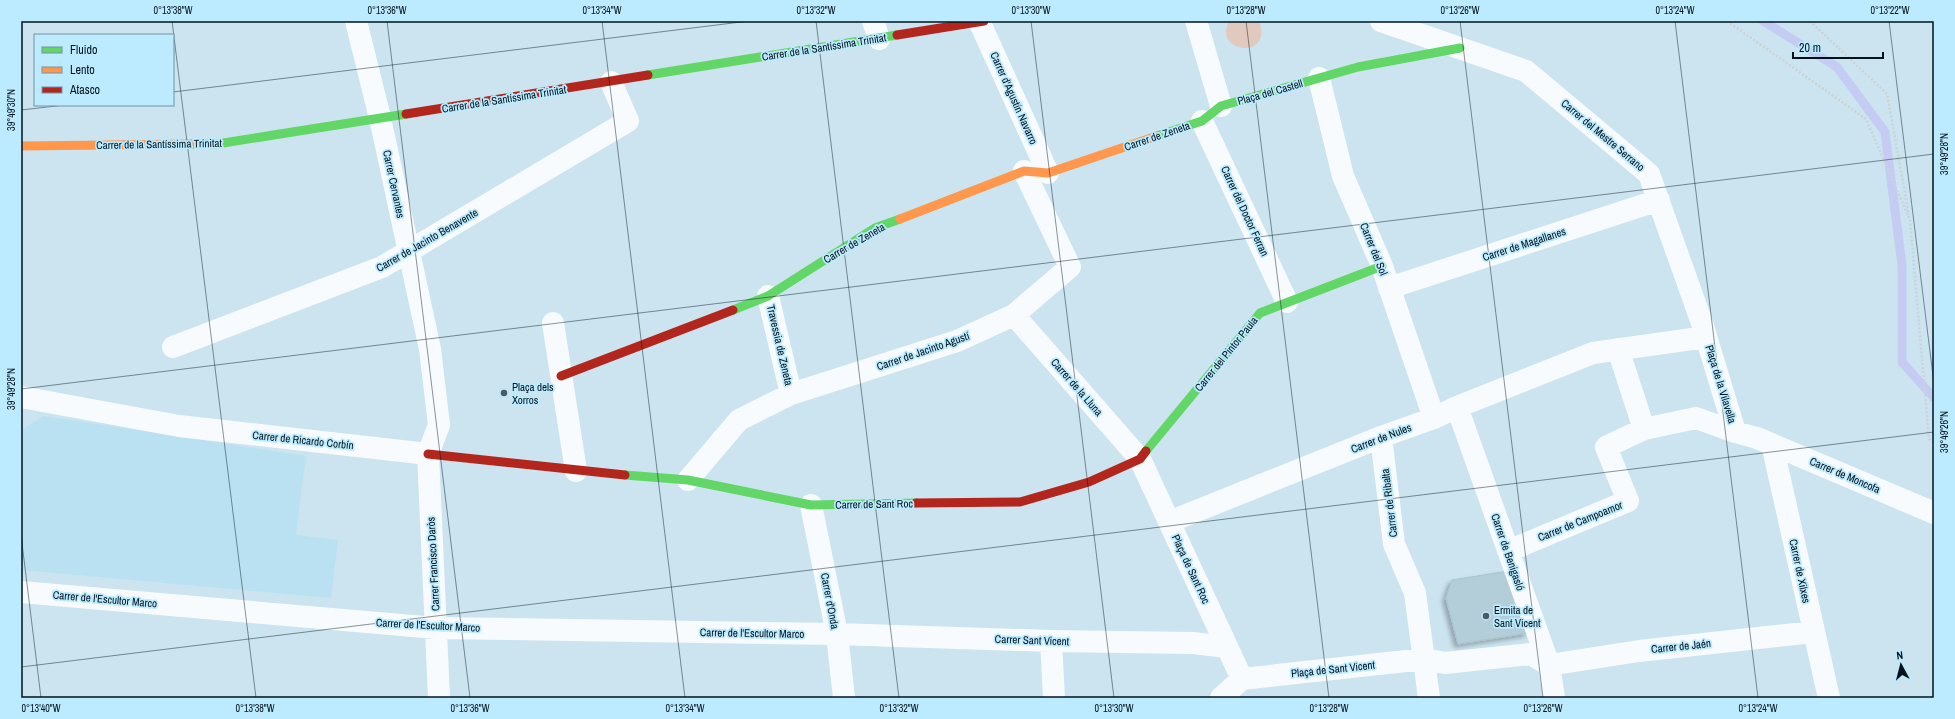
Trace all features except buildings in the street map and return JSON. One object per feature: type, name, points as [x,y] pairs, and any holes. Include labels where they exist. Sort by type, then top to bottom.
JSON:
[{"type":"street","name":"Carrer Cervantes","points":[[356,21],[380,118],[430,349],[439,425],[428,454]]},
{"type":"street","points":[[1196,21],[1221,106]]},
{"type":"street","name":"Carrer del Mestre Serrano","points":[[1381,21],[1526,71],[1649,174],[1704,330]]},
{"type":"street","name":"Carrer de la Santíssima Trinitat","points":[[21,146],[218,144],[611,82],[876,30],[982,22]]},
{"type":"street","name":"Carrer d'Agustín Navarro","points":[[982,22],[1048,173]]},
{"type":"street","name":"Carrer del Mestre Serrano","points":[[1319,78],[1358,67],[1460,48]]},
{"type":"street","name":"Plaça del Castell","points":[[1202,121],[1221,106],[1319,78]]},
{"type":"street","name":"Carrer del Sol","points":[[1319,78],[1343,176],[1382,266],[1434,418]]},
{"type":"street","name":"Carrer de Jacinto Benavente","points":[[173,347],[382,267],[628,120],[611,82]]},
{"type":"street","name":"Carrer de Zeneta","points":[[561,376],[768,296],[875,228],[1024,171],[1048,173],[1202,121]]},
{"type":"street","name":"Carrer del Doctor Ferran","points":[[1202,121],[1287,302]]},
{"type":"street","name":"Carrer de Jacinto Agustí","points":[[688,480],[739,420],[791,394],[957,341],[1014,315],[1070,267],[1024,171]]},
{"type":"street","name":"Carrer de Magallanes","points":[[1389,288],[1659,200]]},
{"type":"street","name":"Carrer del Pintor Paula","points":[[1140,459],[1260,313],[1382,266]]},
{"type":"street","name":"Travessia de Zeneta","points":[[768,296],[791,394]]},
{"type":"street","name":"Carrer de la Lluna","points":[[1014,315],[1140,459]]},
{"type":"street","points":[[428,454],[576,471],[553,323]]},
{"type":"street","name":"Plaça de la Vilavella","points":[[1593,353],[1704,330],[1735,432]]},
{"type":"street","points":[[1618,349],[1644,429]]},
{"type":"street","name":"Carrer de Nules","points":[[1169,522],[1381,437],[1434,418],[1457,407],[1593,353]]},
{"type":"street","name":"Carrer de Ricardo Corbín","points":[[21,397],[78,403],[179,426],[428,454]]},
{"type":"street","name":"Carrer de Benigasló","points":[[1457,407],[1549,665],[1554,698]]},
{"type":"street","name":"Plaça de la Vilavella","points":[[1621,442],[1644,429],[1696,418],[1764,441]]},
{"type":"street","name":"Carrer de Ribalta","points":[[1381,437],[1394,544],[1415,592],[1424,659]]},
{"type":"street","name":"Carrer de Moncofa","points":[[1764,441],[1934,513]]},
{"type":"street","name":"Carrer de Xilxes","points":[[1764,441],[1829,698]]},
{"type":"street","name":"Carrer de Campoamor","points":[[1508,550],[1628,501],[1606,447],[1621,442]]},
{"type":"street","name":"Carrer Francisco Daròs","points":[[428,454],[439,698]]},
{"type":"street","name":"Carrer de Sant Roc","points":[[576,471],[604,472],[688,480],[811,505],[1020,502],[1089,482],[1140,459]]},
{"type":"street","name":"Plaça de Sant Roc","points":[[1140,459],[1242,679]]},
{"type":"street","name":"Carrer d'Onda","points":[[811,505],[837,634],[844,698]]},
{"type":"street","name":"Carrer de l'Escultor Marco","points":[[21,592],[436,628],[837,634]]},
{"type":"street","name":"Carrer de Jaén","points":[[1549,665],[1639,651],[1813,632]]},
{"type":"street","name":"Carrer Sant Vicent","points":[[837,634],[1051,641],[1193,643],[1227,647]]},
{"type":"street","points":[[1051,641],[1054,698]]},
{"type":"street","name":"Plaça de Sant Vicent","points":[[1242,679],[1424,659],[1445,663],[1531,654],[1549,665]]},
{"type":"street","points":[[1424,659],[1429,698]]},
{"type":"street","points":[[1221,698],[1242,679]]},
{"type":"path","points":[[1727,21],[1866,119],[1910,220]]},
{"type":"path","points":[[1810,21],[1887,94],[1910,220],[1929,439],[1934,443]]},
{"type":"shaded area","points":[[1229,21],[1259,21],[1261,34],[1258,42],[1252,47],[1243,48],[1235,46],[1229,40],[1226,32]]},
{"type":"shaded area","points":[[44,416],[306,456],[296,535],[338,540],[331,598],[21,570],[21,430]]},
{"type":"waterway","points":[[1763,21],[1837,67],[1885,132],[1902,265],[1902,362],[1934,398]]},
{"type":"traffic: fast","points":[[648,75],[897,35]]},
{"type":"traffic: fast","points":[[1157,136],[1202,121],[1221,106],[1358,67],[1460,48]]},
{"type":"traffic: fast","points":[[192,144],[217,144],[406,114]]},
{"type":"traffic: fast","points":[[733,310],[768,296],[875,228],[900,219]]},
{"type":"traffic: fast","points":[[1146,451],[1260,313],[1382,266]]},
{"type":"traffic: fast","points":[[625,475],[688,480],[811,505],[916,503]]},
{"type":"traffic: slow","points":[[900,219],[1024,171],[1048,173],[1157,136]]},
{"type":"traffic: slow","points":[[21,146],[192,144]]},
{"type":"traffic: jam","points":[[897,35],[984,21]]},
{"type":"traffic: jam","points":[[406,114],[648,75]]},
{"type":"traffic: jam","points":[[561,376],[733,310]]},
{"type":"traffic: jam","points":[[916,503],[1020,502],[1089,482],[1140,459],[1146,451]]},
{"type":"traffic: jam","points":[[428,454],[625,475]]},
{"type":"place","name":"Plaça dels Xorros","points":[[504,393]]},
{"type":"place","name":"Ermita de Sant Vicent","points":[[1486,616]]}]
